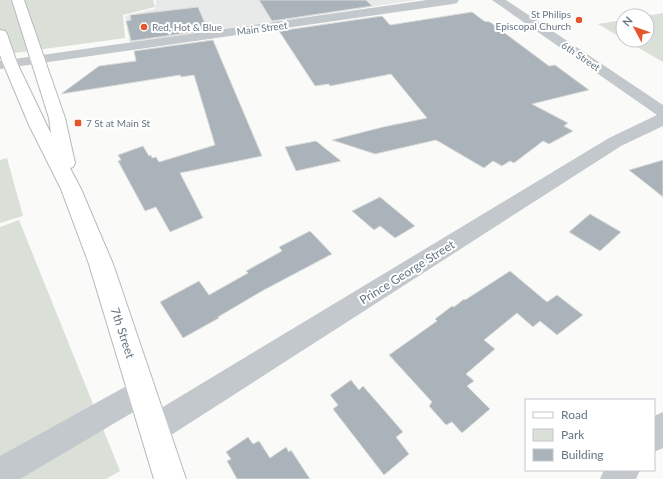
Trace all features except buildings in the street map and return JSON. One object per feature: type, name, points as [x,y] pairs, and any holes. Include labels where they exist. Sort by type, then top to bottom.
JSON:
[{"type":"main road","name":"7th Street","points":[[18,0],[36,60],[57,118],[71,189]]},
{"type":"main road","name":"7th Street","points":[[0,34],[5,64],[71,189],[100,264],[170,479]]},
{"type":"street","name":"Main Street","points":[[5,64],[382,5],[452,0]]},
{"type":"street","name":"6th Street","points":[[498,0],[663,112]]},
{"type":"street","name":"Prince George Street","points":[[154,430],[609,145],[663,119]]},
{"type":"street","points":[[0,473],[142,392]]},
{"type":"street","points":[[655,435],[663,427]]},
{"type":"street","points":[[616,479],[623,471]]},
{"type":"shaded area","points":[[156,0],[417,0],[130,43],[125,16],[155,9]]},
{"type":"green space","points":[[0,0],[153,0],[155,7],[123,15],[125,38],[0,55]]},
{"type":"green space","points":[[663,13],[663,62],[639,48],[655,48],[655,14]]},
{"type":"green space","points":[[615,21],[615,34],[598,24]]},
{"type":"green space","points":[[7,158],[23,216],[0,223],[0,160]]},
{"type":"green space","points":[[19,220],[120,471],[106,479],[0,479],[0,227]]},
{"type":"place","name":"St Philips Episcopal Church","points":[[579,20]]},
{"type":"place","name":"Red, Hot & Blue","points":[[144,27]]},
{"type":"place","name":"7 St at Main St","points":[[78,123]]}]
